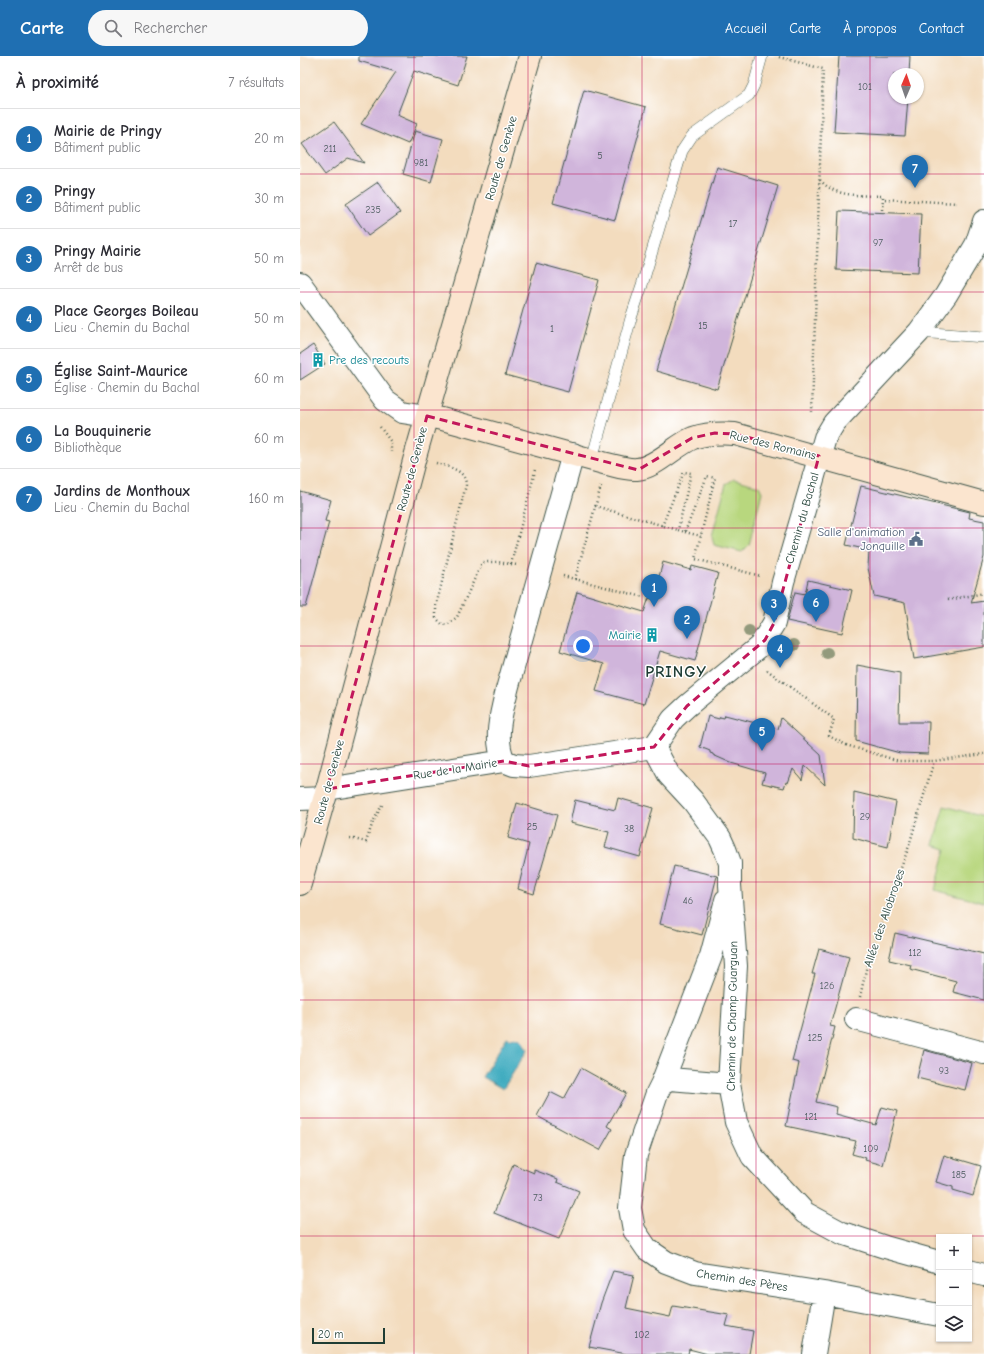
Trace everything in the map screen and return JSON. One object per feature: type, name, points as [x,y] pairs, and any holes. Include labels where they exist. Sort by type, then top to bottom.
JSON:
[{"type":"main road","name":"Route de Genève","points":[[300,884],[326,793],[415,457],[530,56]]},
{"type":"main road","name":"Rue des Romains","points":[[427,416],[624,468],[638,470],[649,466],[692,438],[715,433],[735,434],[820,451],[984,503]]},
{"type":"street","name":"Chemin du Bachal","points":[[654,747],[673,719],[760,646],[774,622],[820,451],[827,434],[834,423],[919,332],[946,295],[976,245],[984,221]]},
{"type":"street","points":[[300,283],[385,400],[402,412],[427,416]]},
{"type":"street","points":[[504,761],[499,752],[499,736],[501,718],[508,686],[542,570],[591,459]]},
{"type":"street","name":"Rue de la Mairie","points":[[300,799],[504,761],[514,765],[529,766],[654,747]]},
{"type":"street","name":"Chemin de Champ Guarguan","points":[[654,747],[669,775],[693,801],[720,838],[730,863],[730,885],[736,966],[729,1084],[736,1122],[752,1156],[805,1213],[842,1233],[936,1261]]},
{"type":"street","name":"Chemin des Pères","points":[[730,885],[711,956],[657,1093],[636,1155],[630,1208],[634,1230],[647,1249],[666,1262],[695,1273],[824,1293],[936,1315]]},
{"type":"street","points":[[856,1019],[984,1052]]},
{"type":"street","points":[[662,1083],[670,1079],[729,1084]]},
{"type":"street","points":[[972,1272],[984,1275]]},
{"type":"street","points":[[814,1354],[824,1293]]},
{"type":"lane","points":[[591,459],[631,318],[682,151],[692,136],[749,95],[754,85],[762,56]]},
{"type":"lane","points":[[919,332],[984,336]]},
{"type":"path","points":[[776,56],[823,69],[812,424],[820,451]]},
{"type":"path","points":[[820,179],[828,187],[844,194],[883,196],[883,199],[957,203]]},
{"type":"path","points":[[882,210],[883,199]]},
{"type":"path","points":[[415,457],[460,472],[466,480],[436,606],[436,618],[442,624],[448,625],[457,617],[481,565],[484,562],[497,562],[542,570],[643,597]]},
{"type":"path","points":[[575,579],[595,506],[591,459]]},
{"type":"path","points":[[438,464],[439,460]]},
{"type":"path","points":[[511,564],[534,475],[535,470],[533,465]]},
{"type":"path","points":[[662,526],[684,472],[691,473],[678,530]]},
{"type":"path","points":[[685,532],[707,476],[715,478],[695,559],[784,582]]},
{"type":"path","points":[[595,506],[701,536]]},
{"type":"path","points":[[948,600],[984,593]]},
{"type":"path","points":[[748,656],[834,719],[829,736],[846,745],[899,761],[934,761],[984,754]]},
{"type":"path","name":"Allée des Allobroges","points":[[856,1019],[869,956],[908,849],[934,761]]},
{"type":"path","points":[[350,838],[366,842],[373,822],[385,799]]},
{"type":"highlighted area","points":[[427,416],[638,470],[692,438],[715,433],[735,434],[819,456],[774,623],[765,640],[687,706],[654,747],[529,766],[504,761],[327,789]]},
{"type":"green space","points":[[734,479],[759,486],[762,492],[749,545],[742,552],[714,545],[712,536],[726,484]]},
{"type":"green space","points":[[944,806],[984,817],[984,903],[935,890],[946,849],[933,845]]},
{"type":"water","points":[[507,1037],[510,1039],[515,1037],[521,1039],[524,1047],[528,1049],[503,1089],[482,1077]]},
{"type":"building","points":[[359,56],[467,56],[458,85],[414,71],[397,115],[417,124],[408,144],[361,124],[396,72],[359,61]]},
{"type":"building","points":[[839,56],[910,56],[909,68],[888,68],[888,104],[908,104],[905,136],[834,132]]},
{"type":"building","points":[[584,90],[646,107],[615,220],[553,203]]},
{"type":"building","points":[[334,122],[364,163],[348,158],[325,175],[302,144]]},
{"type":"building","points":[[415,131],[443,139],[431,182],[403,174]]},
{"type":"building","points":[[717,167],[778,186],[717,389],[656,371]]},
{"type":"building","points":[[378,182],[400,213],[368,236],[346,204]]},
{"type":"building","points":[[839,211],[921,214],[918,273],[836,270]]},
{"type":"building","points":[[536,263],[599,280],[568,392],[505,375]]},
{"type":"building","points":[[313,345],[325,364],[300,380],[300,354]]},
{"type":"building","points":[[861,486],[970,512],[969,518],[984,521],[984,557],[971,603],[984,601],[984,647],[914,659],[905,603],[874,596],[868,568],[869,550],[846,545]]},
{"type":"building","points":[[300,491],[331,500],[325,521],[329,522],[306,607],[300,607]]},
{"type":"building","name":"Mairie","points":[[663,562],[691,570],[692,566],[718,573],[695,661],[660,651],[644,704],[596,691],[604,664],[560,651],[577,592],[644,612],[649,598],[653,599]]},
{"type":"building","points":[[808,580],[852,590],[842,633],[787,621],[795,592],[805,594]]},
{"type":"building","points":[[857,665],[900,673],[899,722],[929,722],[928,754],[900,753],[856,741]]},
{"type":"building","points":[[725,715],[778,729],[781,718],[821,755],[825,785],[805,766],[802,780],[793,769],[788,783],[786,782],[784,788],[762,783],[765,773],[731,763],[700,747],[708,716],[719,719],[720,717],[724,718]]},
{"type":"building","points":[[854,792],[896,802],[888,847],[853,838]]},
{"type":"building","points":[[618,798],[653,808],[640,857],[605,847],[609,832],[570,823],[575,800],[615,810]]},
{"type":"building","points":[[517,803],[557,815],[534,894],[518,889],[529,844],[508,838]]},
{"type":"building","points":[[674,866],[717,876],[702,935],[660,924]]},
{"type":"building","points":[[895,933],[984,954],[984,1000],[953,992],[956,981],[910,969],[911,965],[889,960]]},
{"type":"building","points":[[819,949],[849,957],[830,1026],[835,1027],[816,1102],[837,1107],[836,1114],[876,1125],[882,1107],[897,1111],[883,1165],[865,1160],[866,1158],[852,1154],[856,1141],[786,1126],[799,1063],[792,1061],[815,974],[812,974]]},
{"type":"building","points":[[924,1050],[972,1063],[965,1090],[917,1078]]},
{"type":"building","points":[[581,1068],[626,1093],[607,1126],[612,1129],[600,1150],[537,1116],[550,1092],[564,1099]]},
{"type":"building","points":[[944,1155],[981,1166],[973,1196],[953,1190],[953,1187],[936,1182]]},
{"type":"building","points":[[513,1164],[534,1173],[534,1170],[558,1179],[557,1182],[579,1191],[559,1239],[494,1213]]},
{"type":"building","points":[[613,1271],[634,1275],[626,1308],[670,1317],[673,1306],[729,1315],[726,1326],[753,1331],[749,1354],[708,1354],[689,1349],[688,1354],[627,1354],[589,1347],[601,1303]]},
{"type":"place","name":"Jardins de Monthoux","points":[[915,188]]},
{"type":"place","name":"Pre des recouts","points":[[318,360]]},
{"type":"place","name":"Salle d'animation Jonquille","points":[[916,539]]},
{"type":"place","name":"Mairie de Pringy","points":[[654,607]]},
{"type":"place","name":"La Bouquinerie","points":[[816,622]]},
{"type":"place","name":"Pringy Mairie","points":[[774,623]]},
{"type":"place","name":"Mairie","points":[[652,635]]},
{"type":"place","name":"Pringy","points":[[687,639]]},
{"type":"place","name":"Place Georges Boileau","points":[[780,668]]},
{"type":"place","name":"Église Saint-Maurice","points":[[762,751]]},
{"type":"district","name":"PRINGY","points":[[676,671]]}]
